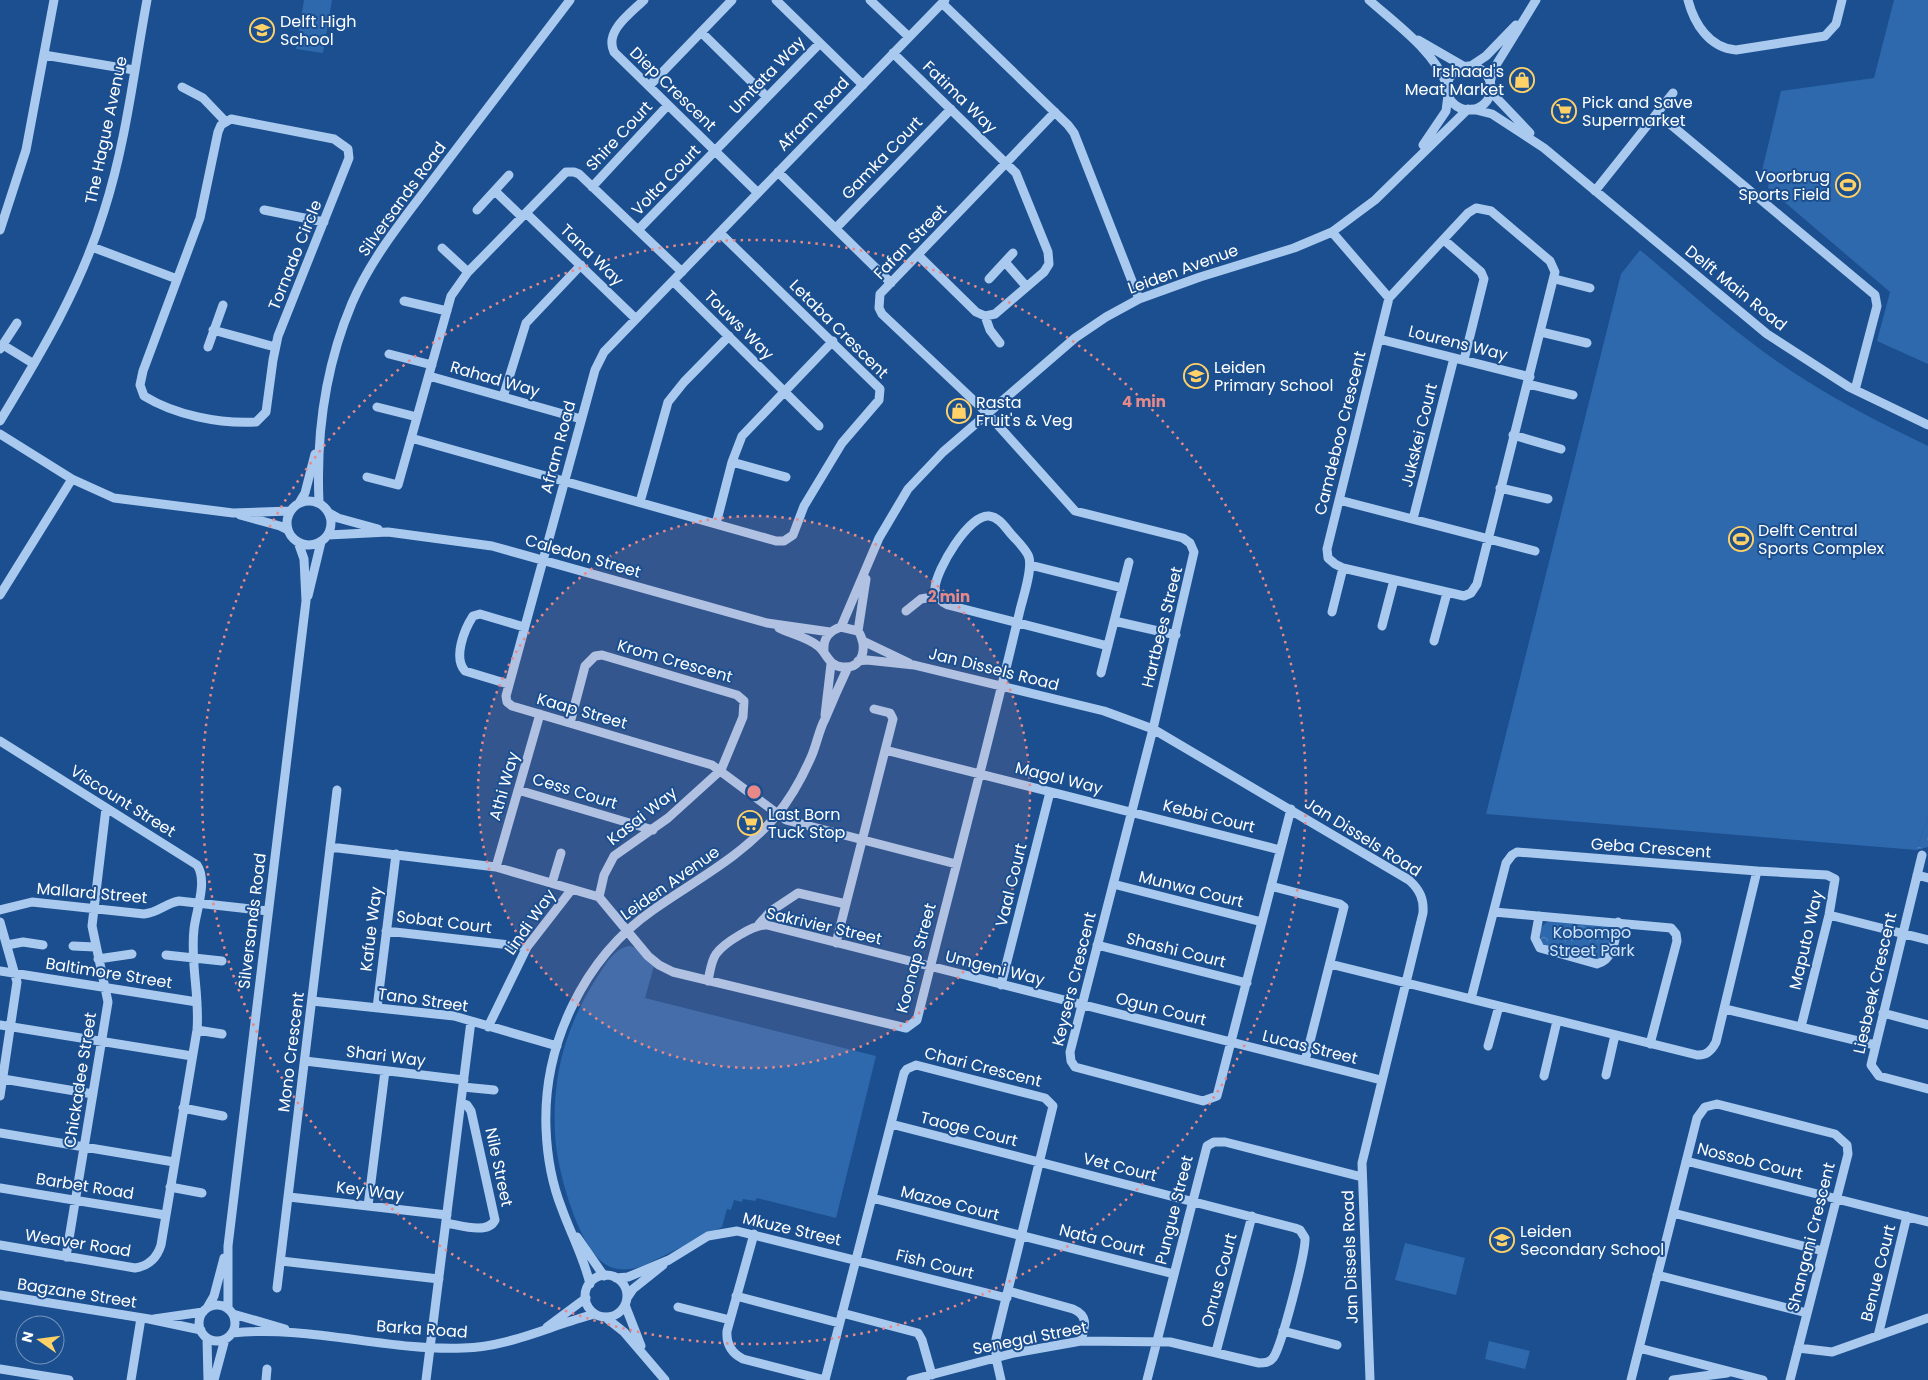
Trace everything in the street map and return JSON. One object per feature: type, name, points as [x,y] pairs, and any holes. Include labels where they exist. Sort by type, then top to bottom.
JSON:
[{"type":"street","points":[[0,230],[26,150],[54,0]]},
{"type":"street","name":"The Hague Avenue","points":[[0,421],[66,308],[92,247],[115,175],[147,0]]},
{"type":"street","name":"Silversands Road","points":[[319,502],[318,444],[322,406],[333,359],[352,303],[371,268],[402,221],[570,0]]},
{"type":"street","name":"Diep Crescent","points":[[644,0],[615,30],[611,44],[614,52],[758,193]]},
{"type":"street","points":[[649,86],[732,0]]},
{"type":"street","points":[[776,0],[863,85]]},
{"type":"street","points":[[870,0],[909,38]]},
{"type":"street","points":[[1369,0],[1400,27],[1435,63],[1447,85],[1448,95],[1456,105],[1470,109],[1486,101],[1493,70],[1536,0]]},
{"type":"street","points":[[1688,0],[1692,15],[1701,30],[1723,47],[1736,50],[1825,36],[1836,24],[1842,0]]},
{"type":"street","name":"Afram Road","points":[[543,560],[581,419],[599,361],[604,352],[944,1],[1074,133],[1139,299]]},
{"type":"street","points":[[1447,85],[1454,71],[1486,56],[1528,15]]},
{"type":"street","points":[[1400,27],[1437,53],[1483,72],[1490,87]]},
{"type":"street","points":[[701,32],[767,97]]},
{"type":"street","name":"Umtata Way","points":[[715,151],[820,43]]},
{"type":"street","name":"Fatima Way","points":[[894,53],[1006,163],[1022,182],[1048,252],[1049,264],[1044,272],[995,314],[985,316]]},
{"type":"street","points":[[44,55],[134,70]]},
{"type":"street","points":[[182,86],[203,98],[225,121]]},
{"type":"street","name":"Delft Main Road","points":[[1490,87],[1544,148]]},
{"type":"street","points":[[1595,191],[1673,93]]},
{"type":"street","name":"Leiden Avenue","points":[[1412,162],[1442,117],[1447,106],[1448,95]]},
{"type":"street","name":"Shire Court","points":[[592,187],[668,105]]},
{"type":"street","name":"Gamka Court","points":[[836,228],[950,109]]},
{"type":"street","name":"Delft Main Road","points":[[1470,109],[1492,114],[1544,148],[1767,334],[1855,390],[1928,426]]},
{"type":"street","name":"Leiden Avenue","points":[[841,626],[879,538],[908,489],[943,452],[1075,338],[1106,317],[1139,299],[1200,276],[1294,248],[1332,232],[1375,200],[1412,162],[1470,109]]},
{"type":"street","name":"Fafan Street","points":[[987,413],[882,314],[879,308],[880,294],[1055,112]]},
{"type":"street","points":[[1658,114],[1875,295],[1877,306],[1855,390]]},
{"type":"street","name":"Tornado Circle","points":[[231,119],[334,139],[348,149],[347,165],[275,347],[266,412],[256,422],[202,417],[163,405],[144,396],[140,380],[200,218],[218,132],[225,121],[231,119]]},
{"type":"street","name":"Volta Court","points":[[638,230],[715,151]]},
{"type":"street","points":[[367,477],[398,485],[451,296],[468,272],[566,172],[576,172],[682,272]]},
{"type":"street","points":[[778,172],[891,283]]},
{"type":"street","points":[[477,210],[510,175]]},
{"type":"street","name":"Tana Way","points":[[495,191],[581,265],[636,319]]},
{"type":"street","name":"Camdeboo Crescent","points":[[1343,568],[1331,561],[1327,554],[1389,298],[1472,210],[1486,209],[1550,261],[1553,266],[1555,279]]},
{"type":"street","points":[[264,210],[324,222]]},
{"type":"street","points":[[1332,232],[1389,298]]},
{"type":"street","name":"Letaba Crescent","points":[[411,438],[776,541],[784,541],[790,538],[804,506],[842,443],[880,400],[881,394],[877,385],[833,341],[720,233]]},
{"type":"street","points":[[1444,240],[1481,272],[1484,278],[1464,360]]},
{"type":"street","points":[[92,247],[177,279]]},
{"type":"street","points":[[442,248],[468,272]]},
{"type":"street","points":[[988,279],[1013,253]]},
{"type":"street","points":[[918,255],[976,312],[985,316],[990,330],[1000,343]]},
{"type":"street","points":[[1005,262],[1026,286]]},
{"type":"street","points":[[502,397],[526,323],[581,265]]},
{"type":"street","points":[[1332,612],[1343,568],[1464,596],[1473,590],[1555,279],[1590,288]]},
{"type":"street","name":"Touws Way","points":[[673,281],[819,426]]},
{"type":"street","points":[[404,301],[447,311]]},
{"type":"street","points":[[208,347],[223,305]]},
{"type":"street","points":[[17,323],[1,347],[34,364]]},
{"type":"street","points":[[213,330],[275,347]]},
{"type":"street","points":[[1541,332],[1587,343]]},
{"type":"street","points":[[640,502],[668,402],[684,382],[729,336]]},
{"type":"street","name":"Lourens Way","points":[[1379,339],[1464,360],[1529,380]]},
{"type":"street","points":[[716,524],[732,462],[742,436],[833,341]]},
{"type":"street","points":[[389,354],[432,365]]},
{"type":"street","name":"Jukskei Court","points":[[1413,519],[1454,358]]},
{"type":"street","name":"Rahad Way","points":[[429,376],[581,419]]},
{"type":"street","points":[[1529,380],[1573,395]]},
{"type":"street","points":[[378,407],[417,417]]},
{"type":"street","name":"Hartbees Street","points":[[987,413],[1075,511],[1183,538],[1190,543],[1194,557],[1152,729]]},
{"type":"street","points":[[0,434],[72,480],[114,498],[233,513],[288,530],[298,542],[313,545],[321,542],[328,535],[332,524],[329,513],[319,502],[309,500],[299,503],[290,511],[287,517],[288,530]]},
{"type":"street","points":[[1513,435],[1561,449]]},
{"type":"street","name":"Silversands Road","points":[[299,503],[305,493],[318,444]]},
{"type":"street","points":[[732,462],[786,478]]},
{"type":"street","points":[[0,595],[72,480]]},
{"type":"street","points":[[1500,488],[1548,499]]},
{"type":"street","points":[[1339,500],[1535,551]]},
{"type":"street","points":[[233,513],[290,511]]},
{"type":"street","name":"Caledon Street","points":[[329,513],[354,524],[388,532],[469,542],[543,560],[767,623],[810,641],[824,651]]},
{"type":"street","points":[[1017,623],[1030,565],[1028,554],[1000,521],[991,516],[982,516],[963,532],[941,569],[935,588],[938,596],[948,605],[1017,623],[1108,646]]},
{"type":"street","name":"Caledon Street","points":[[328,535],[388,532]]},
{"type":"street","name":"Silversands Road","points":[[298,542],[304,559],[306,601]]},
{"type":"street","name":"Silversands Road","points":[[230,1311],[228,1246],[306,601],[321,542]]},
{"type":"street","name":"Kaap Street","points":[[543,560],[508,684],[507,702],[512,706],[712,765],[721,770],[777,815],[794,823],[956,864]]},
{"type":"street","points":[[1102,673],[1129,562]]},
{"type":"street","points":[[1030,565],[1122,588]]},
{"type":"street","name":"Leiden Avenue","points":[[858,631],[868,566]]},
{"type":"street","points":[[1382,626],[1394,580]]},
{"type":"street","points":[[1434,641],[1448,593]]},
{"type":"street","points":[[906,611],[921,599],[938,596]]},
{"type":"street","points":[[508,684],[465,671],[460,666],[458,658],[468,623],[473,616],[480,614],[524,627]]},
{"type":"street","points":[[1114,621],[1176,634]]},
{"type":"street","name":"Caledon Street","points":[[767,623],[830,632]]},
{"type":"street","name":"Koonap Street","points":[[627,932],[659,965],[672,972],[906,1028],[917,1020],[1017,623]]},
{"type":"street","points":[[841,626],[858,631],[864,641],[864,648],[858,661],[848,667],[832,664],[824,651],[826,637],[830,632],[841,626]]},
{"type":"street","name":"Jan Dissels Road","points":[[864,641],[914,665]]},
{"type":"street","name":"Krom Crescent","points":[[570,723],[585,666],[595,656],[602,655],[737,695],[744,700],[743,717],[721,770]]},
{"type":"street","name":"Jan Dissels Road","points":[[858,661],[867,660],[914,665],[1104,712],[1152,729],[1409,880],[1419,890],[1423,901],[1423,913],[1407,984],[1364,1148],[1362,1177],[1370,1380]]},
{"type":"street","name":"Leiden Avenue","points":[[824,720],[832,664]]},
{"type":"street","name":"Leiden Avenue","points":[[590,1284],[552,1175],[546,1128],[548,1086],[556,1046],[570,1010],[584,984],[601,960],[627,932],[652,910],[723,866],[754,841],[777,815],[794,791],[812,755],[824,720],[848,667]]},
{"type":"street","points":[[836,943],[892,716],[874,709]]},
{"type":"street","name":"Athi Way","points":[[496,867],[540,714]]},
{"type":"street","name":"Keysers Crescent","points":[[1152,729],[1070,1052],[1071,1061],[1075,1067],[1203,1101],[1217,1096],[1291,809]]},
{"type":"street","name":"Viscount Street","points":[[0,741],[197,865],[202,878],[193,956],[197,1002],[197,1030],[160,1250],[150,1262]]},
{"type":"street","name":"Magol Way","points":[[885,750],[1131,812]]},
{"type":"street","name":"Kasai Way","points":[[599,897],[604,875],[614,856],[653,830],[721,770]]},
{"type":"street","name":"Mono Crescent","points":[[277,1288],[337,790]]},
{"type":"street","name":"Cess Court","points":[[518,790],[653,830]]},
{"type":"street","name":"Vaal Court","points":[[1001,985],[1050,792]]},
{"type":"street","name":"Chickadee Street","points":[[66,1257],[108,1002],[92,926],[106,808]]},
{"type":"street","name":"Kebbi Court","points":[[1131,812],[1280,850]]},
{"type":"street","points":[[330,847],[496,867],[552,883],[599,897],[627,932]]},
{"type":"street","name":"Geba Crescent","points":[[1471,1000],[1506,863],[1517,852],[1757,871]]},
{"type":"street","points":[[552,883],[561,853]]},
{"type":"street","name":"Kafue Way","points":[[377,1008],[396,854]]},
{"type":"street","name":"Liesbeek Crescent","points":[[1922,855],[1875,1045],[1872,1066],[1876,1074],[1928,1089]]},
{"type":"street","points":[[1330,964],[1650,1044],[1697,1055],[1705,1055],[1713,1047],[1725,1009],[1757,871]]},
{"type":"street","name":"Maputo Way","points":[[1757,871],[1833,877],[1835,881],[1829,915],[1801,1028]]},
{"type":"street","points":[[1917,875],[1928,878]]},
{"type":"street","name":"Munwa Court","points":[[1113,884],[1262,922]]},
{"type":"street","points":[[1271,886],[1343,906],[1344,910],[1306,1061]]},
{"type":"street","name":"Lindi Way","points":[[488,1026],[527,947],[572,889]]},
{"type":"street","points":[[759,924],[771,911],[798,893],[846,904]]},
{"type":"street","name":"Mallard Street","points":[[0,910],[32,902],[144,914],[154,913],[176,901],[268,911]]},
{"type":"street","points":[[1494,912],[1668,927],[1674,931],[1677,937],[1650,1044]]},
{"type":"street","points":[[1829,915],[1928,940]]},
{"type":"street","points":[[1540,916],[1535,938],[1540,948],[1598,964],[1606,961],[1611,954],[1618,922]]},
{"type":"street","points":[[0,922],[16,973],[17,991],[0,1096]]},
{"type":"street","name":"Sakrivier Street","points":[[708,981],[715,956],[719,950],[759,924],[930,967]]},
{"type":"street","name":"Sobat Court","points":[[386,931],[527,947]]},
{"type":"street","points":[[7,945],[23,942],[42,945]]},
{"type":"street","points":[[73,946],[95,946]]},
{"type":"street","name":"Shashi Court","points":[[1097,946],[1247,983]]},
{"type":"street","points":[[98,958],[132,954]]},
{"type":"street","points":[[166,955],[193,956],[222,961]]},
{"type":"street","name":"Umgeni Way","points":[[930,967],[1082,1005]]},
{"type":"street","name":"Baltimore Street","points":[[0,971],[197,1002]]},
{"type":"street","name":"Tano Street","points":[[312,1001],[454,1016],[556,1046]]},
{"type":"street","name":"Ogun Court","points":[[1082,1005],[1232,1043]]},
{"type":"street","points":[[1488,1046],[1499,1006]]},
{"type":"street","points":[[1725,1009],[1875,1045]]},
{"type":"street","points":[[1883,1013],[1928,1025]]},
{"type":"street","name":"Nile Street","points":[[426,1380],[471,1021]]},
{"type":"street","points":[[1544,1076],[1558,1021]]},
{"type":"street","points":[[0,1025],[192,1056]]},
{"type":"street","points":[[197,1030],[222,1034]]},
{"type":"street","points":[[1606,1075],[1615,1035]]},
{"type":"street","name":"Lucas Street","points":[[1232,1043],[1382,1080]]},
{"type":"street","name":"Shari Way","points":[[305,1061],[385,1070],[463,1083]]},
{"type":"street","name":"Chari Crescent","points":[[825,1380],[891,1124],[907,1069],[916,1065],[1048,1099],[1053,1109],[996,1339],[996,1358],[1001,1380]]},
{"type":"street","points":[[368,1206],[385,1070]]},
{"type":"street","points":[[3,1079],[93,1094]]},
{"type":"street","points":[[463,1083],[494,1090]]},
{"type":"street","name":"Nile Street","points":[[447,1219],[485,1229],[492,1226],[494,1220],[472,1114],[469,1108],[461,1103]]},
{"type":"street","name":"Shangani Crescent","points":[[1631,1380],[1700,1112],[1713,1104],[1840,1137],[1847,1145],[1848,1154],[1790,1380]]},
{"type":"street","points":[[183,1108],[223,1116]]},
{"type":"street","name":"Taoge Court","points":[[891,1124],[1041,1162]]},
{"type":"street","points":[[0,1133],[174,1162]]},
{"type":"street","name":"Pungue Street","points":[[1147,1380],[1205,1150],[1214,1142],[1224,1142],[1362,1177]]},
{"type":"street","name":"Nossob Court","points":[[1686,1161],[1928,1222]]},
{"type":"street","name":"Vet Court","points":[[1041,1162],[1300,1230],[1305,1238],[1283,1331]]},
{"type":"street","points":[[170,1187],[202,1193]]},
{"type":"street","name":"Barbet Road","points":[[0,1188],[165,1215]]},
{"type":"street","name":"Key Way","points":[[289,1197],[368,1206],[447,1219]]},
{"type":"street","name":"Mazoe Court","points":[[872,1198],[1022,1236]]},
{"type":"street","points":[[1673,1213],[1823,1251]]},
{"type":"street","name":"Onrus Court","points":[[1216,1352],[1252,1216]]},
{"type":"street","name":"Benue Court","points":[[1878,1336],[1907,1216]]},
{"type":"street","name":"Leiden Avenue","points":[[569,1227],[604,1276]]},
{"type":"street","name":"Mkuze Street","points":[[616,1278],[628,1277],[669,1260],[715,1234],[736,1231],[856,1260]]},
{"type":"street","points":[[754,1234],[726,1331],[728,1344],[738,1357],[825,1380]]},
{"type":"street","name":"Nata Court","points":[[1022,1236],[1174,1274]]},
{"type":"street","name":"Weaver Road","points":[[0,1246],[135,1268],[150,1262]]},
{"type":"street","name":"Silversands Road","points":[[205,1310],[214,1296],[228,1246]]},
{"type":"street","name":"Mkuze Street","points":[[626,1301],[633,1289],[669,1260]]},
{"type":"street","name":"Fish Court","points":[[856,1260],[1073,1309],[1082,1314],[1086,1322],[1081,1341]]},
{"type":"street","points":[[281,1261],[439,1278]]},
{"type":"street","points":[[1657,1275],[1807,1313]]},
{"type":"street","points":[[646,1357],[629,1319],[624,1286],[616,1278],[604,1276],[590,1284],[586,1298],[589,1307],[595,1314],[605,1317],[624,1332],[665,1380]]},
{"type":"street","name":"Bagzane Street","points":[[0,1295],[201,1330]]},
{"type":"street","points":[[736,1296],[840,1323]]},
{"type":"street","name":"Barka Road","points":[[543,1330],[586,1298]]},
{"type":"street","points":[[605,1317],[617,1314],[626,1301]]},
{"type":"street","points":[[214,1380],[228,1336],[235,1324],[230,1311],[218,1305],[205,1310],[199,1321],[201,1330],[207,1338],[216,1341],[228,1336]]},
{"type":"street","points":[[678,1307],[730,1320]]},
{"type":"street","name":"Bagzane Street","points":[[145,1319],[205,1310]]},
{"type":"street","name":"Barka Road","points":[[230,1311],[297,1332]]},
{"type":"street","points":[[842,1313],[918,1334],[922,1340],[932,1375]]},
{"type":"street","name":"Barka Road","points":[[228,1336],[297,1332],[431,1348],[463,1348],[517,1340],[595,1314]]},
{"type":"street","points":[[1798,1348],[1832,1352],[1928,1318]]},
{"type":"street","points":[[131,1380],[145,1319]]},
{"type":"street","points":[[1283,1331],[1337,1345]]},
{"type":"street","name":"Senegal Street","points":[[911,1380],[996,1358],[1081,1341],[1157,1341],[1216,1352],[1259,1364],[1268,1362],[1274,1356],[1283,1331]]},
{"type":"street","points":[[207,1338],[208,1380]]},
{"type":"street","points":[[1639,1348],[1762,1380]]},
{"type":"street","points":[[0,1369],[42,1378],[69,1380]]},
{"type":"street","points":[[266,1380],[267,1369]]},
{"type":"street","points":[[1673,1380],[1732,1373]]},
{"type":"green space","points":[[304,0],[332,0],[323,53],[296,49]]},
{"type":"green space","name":"Voorbrug Sports Field","points":[[1894,0],[1928,0],[1928,364],[1877,341],[1890,292],[1768,188],[1769,182],[1761,175],[1781,91],[1874,78]]},
{"type":"green space","name":"Delft Central Sports Complex","points":[[1640,250],[1707,307],[1769,356],[1813,385],[1858,411],[1928,446],[1928,818],[1916,850],[1486,814],[1621,274]]},
{"type":"green space","points":[[1928,818],[1928,847],[1916,850]]},
{"type":"green space","name":"Kobompo Street Park","points":[[1550,921],[1607,926],[1612,934],[1607,954],[1598,960],[1543,946],[1540,931],[1543,925]]},
{"type":"green space","points":[[630,946],[637,948],[654,966],[645,998],[876,1056],[836,1218],[757,1198],[755,1201],[743,1199],[742,1202],[734,1200],[731,1210],[727,1209],[722,1227],[640,1267],[617,1269],[611,1267],[601,1261],[592,1251],[577,1224],[561,1174],[555,1138],[556,1090],[566,1041],[582,1003],[614,954]]},
{"type":"green space","points":[[1405,1243],[1465,1258],[1456,1295],[1395,1280]]},
{"type":"green space","points":[[1489,1341],[1530,1351],[1525,1369],[1485,1359]]},
{"type":"place","name":"Delft High School","points":[[262,30]]},
{"type":"place","name":"Irshaad's Meat Market","points":[[1522,80]]},
{"type":"place","name":"Pick and Save Supermarket","points":[[1564,111]]},
{"type":"place","name":"Voorbrug Sports Field","points":[[1848,185]]},
{"type":"place","name":"Leiden Primary School","points":[[1196,376]]},
{"type":"place","name":"Rasta Fruit's & Veg","points":[[959,411]]},
{"type":"place","name":"Delft Central Sports Complex","points":[[1741,539]]},
{"type":"place","name":"Last Born Tuck Stop","points":[[750,823]]},
{"type":"place","name":"Leiden Secondary School","points":[[1502,1240]]}]
